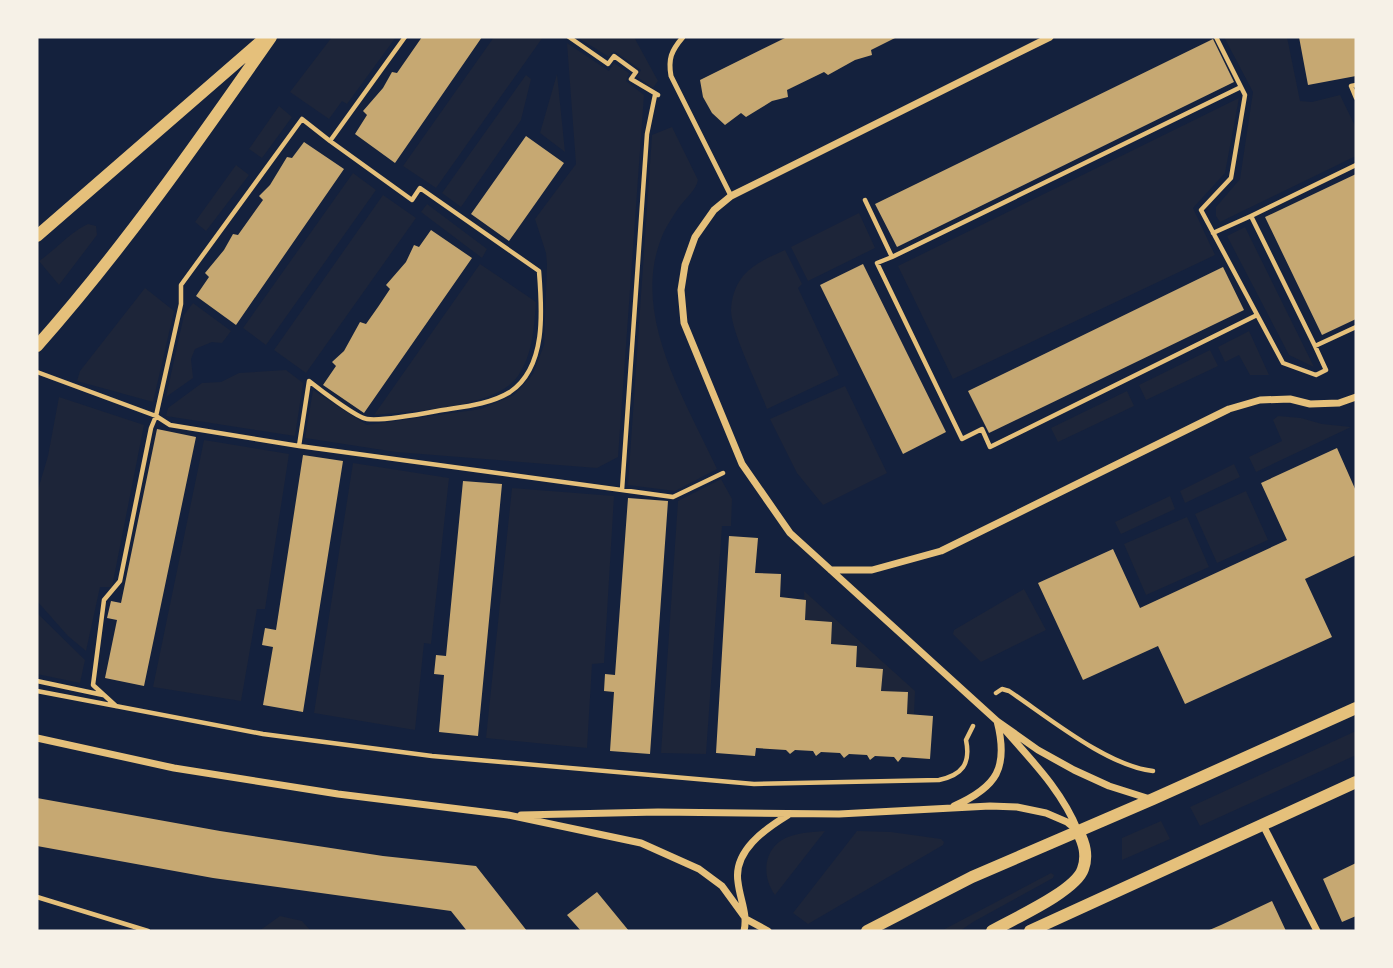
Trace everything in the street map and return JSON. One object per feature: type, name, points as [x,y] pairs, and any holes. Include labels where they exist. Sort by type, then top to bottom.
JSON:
[{"type":"street","points":[[37,236],[269,37]]},
{"type":"street","points":[[37,346],[117,252],[191,153],[269,37]]},
{"type":"street","points":[[992,931],[1044,903],[1070,886],[1083,872],[1085,844],[1070,811],[1056,788],[997,721],[790,533],[742,464],[684,323],[681,290],[685,265],[695,237],[714,210],[731,196],[1050,37]]},
{"type":"street","points":[[830,570],[872,570],[941,551],[1229,409],[1260,400],[1290,399],[1310,404],[1339,403],[1356,397]]},
{"type":"street","points":[[867,931],[972,877],[1356,708]]},
{"type":"street","points":[[997,721],[1038,750],[1074,770],[1108,786],[1153,799]]},
{"type":"street","points":[[946,809],[975,797],[998,775],[1003,757],[997,721]]},
{"type":"street","points":[[37,738],[188,771],[508,816],[642,843],[699,869],[722,886],[747,919],[768,931]]},
{"type":"street","points":[[1030,931],[1356,782]]},
{"type":"street","points":[[508,816],[658,812],[789,815],[990,806],[1017,807],[1046,813],[1078,831]]},
{"type":"street","points":[[744,931],[747,919],[737,879],[740,864],[750,845],[768,827],[789,815]]},
{"type":"street","points":[[1263,825],[1317,931]]},
{"type":"lane","points":[[683,37],[673,48],[668,60],[671,76],[731,196]]},
{"type":"path","points":[[330,141],[405,37]]},
{"type":"path","points":[[569,37],[608,64],[614,56],[636,72],[631,79],[655,95],[647,134],[622,490]]},
{"type":"path","points":[[1216,37],[1245,95],[1231,178],[1201,210],[1283,363],[1316,375],[1326,370],[1251,216]]},
{"type":"path","points":[[1356,85],[1352,86],[1356,98]]},
{"type":"path","points":[[1241,87],[877,263],[962,439],[982,429],[990,447],[1257,315]]},
{"type":"path","points":[[118,708],[93,685],[104,600],[120,581],[150,428],[156,416],[181,304],[181,285],[302,119],[412,200],[420,188],[539,271],[541,298],[539,339],[531,364],[521,382],[510,392],[463,407],[366,419],[309,381],[299,446]]},
{"type":"path","points":[[1213,233],[1356,165]]},
{"type":"path","points":[[865,200],[892,257]]},
{"type":"path","points":[[1315,346],[1356,327]]},
{"type":"path","points":[[37,372],[156,416],[170,425],[299,446],[673,497],[742,464]]},
{"type":"path","points":[[37,681],[104,695]]},
{"type":"path","points":[[996,692],[1002,689],[1009,691],[1081,739],[1135,769],[1158,771]]},
{"type":"path","points":[[37,691],[263,734],[432,756],[754,784],[939,780],[954,776],[964,766],[969,752],[965,740],[967,735]]},
{"type":"path","points":[[37,897],[148,931]]},
{"type":"shaded area","points":[[332,37],[396,37],[347,104],[342,101],[329,119],[290,92]]},
{"type":"shaded area","points":[[494,37],[543,37],[436,188],[403,166]]},
{"type":"shaded area","points":[[577,37],[634,37],[658,81],[653,88],[637,77],[641,70],[614,51],[609,57]]},
{"type":"shaded area","points":[[1224,37],[1287,37],[1300,101],[1312,102],[1340,95],[1356,128],[1356,156],[1220,222],[1216,216],[1216,207],[1240,179],[1253,92]]},
{"type":"shaded area","points":[[567,43],[609,71],[614,63],[629,73],[626,81],[644,95],[618,457],[597,468],[396,452],[305,438],[313,390],[367,425],[481,409],[514,395],[533,374],[544,345],[547,264],[535,219],[576,164]]},
{"type":"shaded area","points":[[557,74],[565,152],[540,133]]},
{"type":"shaded area","points":[[526,75],[531,79],[521,120],[461,207],[442,193]]},
{"type":"shaded area","points":[[1239,98],[1225,173],[1193,208],[1215,255],[953,379],[898,266]]},
{"type":"shaded area","points":[[279,106],[292,117],[262,158],[249,149]]},
{"type":"shaded area","points":[[672,127],[698,180],[661,239],[654,268],[653,298],[657,328],[666,357],[717,469],[675,491],[628,485],[652,135]]},
{"type":"shaded area","points":[[236,165],[249,175],[206,231],[195,222]]},
{"type":"shaded area","points":[[353,173],[376,190],[266,345],[243,328]]},
{"type":"shaded area","points":[[383,195],[416,218],[306,373],[274,350]]},
{"type":"shaded area","points":[[427,204],[487,249],[482,258],[421,212]]},
{"type":"shaded area","points":[[859,213],[875,248],[808,281],[791,247]]},
{"type":"shaded area","points":[[88,224],[96,226],[97,235],[59,285],[39,261]]},
{"type":"shaded area","points":[[1245,227],[1314,367],[1289,355],[1227,236]]},
{"type":"shaded area","points":[[785,250],[802,284],[798,288],[839,375],[767,409],[736,333],[731,306],[736,288],[747,271]]},
{"type":"shaded area","points":[[480,264],[536,302],[530,350],[518,376],[507,387],[472,402],[430,410],[374,415]]},
{"type":"shaded area","points":[[145,288],[174,311],[153,402],[77,381],[80,371]]},
{"type":"shaded area","points":[[193,303],[231,331],[222,343],[212,342],[195,349],[191,359],[193,378],[166,397],[184,315]]},
{"type":"shaded area","points":[[1249,331],[1269,375],[1250,375],[1239,355],[1225,362],[1218,347]]},
{"type":"shaded area","points":[[1210,350],[1218,366],[1146,400],[1139,385]]},
{"type":"shaded area","points":[[286,370],[303,383],[295,436],[166,416],[168,408],[202,383],[221,382],[239,373]]},
{"type":"shaded area","points":[[845,386],[887,473],[823,505],[797,473],[770,419]]},
{"type":"shaded area","points":[[1127,391],[1134,406],[1058,442],[1051,428]]},
{"type":"shaded area","points":[[59,397],[144,425],[112,587],[100,587],[86,651],[68,636],[37,601],[37,493],[48,456]]},
{"type":"shaded area","points":[[1278,416],[1351,427],[1256,472],[1249,457],[1282,441],[1273,420]]},
{"type":"shaded area","points":[[204,440],[289,454],[265,609],[257,609],[241,701],[153,687]]},
{"type":"shaded area","points":[[353,463],[449,478],[431,644],[424,643],[415,730],[314,713]]},
{"type":"shaded area","points":[[1234,464],[1240,477],[1185,503],[1180,491]]},
{"type":"shaded area","points":[[721,479],[732,499],[731,526],[722,526],[706,754],[661,753],[678,501]]},
{"type":"shaded area","points":[[512,488],[614,496],[604,663],[592,664],[587,748],[486,738]]},
{"type":"shaded area","points":[[1246,491],[1268,540],[1217,563],[1195,514]]},
{"type":"shaded area","points":[[1170,496],[1175,509],[1121,534],[1115,522]]},
{"type":"shaded area","points":[[1187,517],[1209,567],[1146,595],[1124,544]]},
{"type":"shaded area","points":[[1024,589],[1046,630],[981,662],[953,634],[954,630]]},
{"type":"shaded area","points":[[804,591],[915,691],[914,714],[907,714],[908,692],[881,691],[883,669],[856,667],[857,646],[831,644],[805,620]]},
{"type":"shaded area","points":[[37,613],[85,660],[80,683],[37,674]]},
{"type":"shaded area","points":[[1356,731],[1356,755],[1200,826],[1190,807]]},
{"type":"shaded area","points":[[1161,821],[1170,839],[1122,860],[1122,838]]},
{"type":"shaded area","points":[[825,831],[775,895],[766,870],[770,853],[775,846],[795,835]]},
{"type":"shaded area","points":[[857,831],[891,832],[941,839],[944,842],[808,924],[793,913]]},
{"type":"shaded area","points":[[1051,873],[1053,878],[960,931],[941,931]]},
{"type":"shaded area","points":[[280,916],[302,921],[311,931],[259,931]]},
{"type":"building","points":[[422,37],[482,37],[395,163],[355,134],[367,115],[363,111],[383,88],[392,72],[397,73]]},
{"type":"building","points":[[787,37],[897,37],[871,50],[872,55],[855,60],[828,75],[824,72],[787,90],[788,97],[772,101],[746,117],[741,113],[725,125],[712,113],[703,97],[700,80]]},
{"type":"building","points":[[1299,37],[1356,37],[1356,76],[1308,85]]},
{"type":"building","points":[[1213,39],[1234,82],[897,247],[875,204]]},
{"type":"building","points":[[526,136],[564,163],[509,241],[471,214]]},
{"type":"building","points":[[304,142],[344,169],[236,325],[196,296],[209,277],[205,273],[233,234],[238,235],[263,200],[259,196],[270,185],[287,157],[292,158]]},
{"type":"building","points":[[1356,174],[1356,319],[1322,335],[1265,217]]},
{"type":"building","points":[[431,230],[472,258],[364,413],[323,385],[336,366],[332,362],[344,351],[360,322],[366,324],[378,307],[390,289],[386,285],[406,262],[414,245],[419,247]]},
{"type":"building","points":[[863,264],[946,432],[903,454],[820,285]]},
{"type":"building","points":[[1223,267],[1244,310],[989,433],[968,391]]},
{"type":"building","points":[[157,429],[196,437],[144,686],[105,678],[117,620],[107,618],[111,601],[121,603]]},
{"type":"building","points":[[1337,448],[1356,491],[1356,555],[1305,579],[1332,637],[1185,704],[1158,646],[1083,680],[1038,583],[1113,549],[1140,608],[1287,540],[1261,483]]},
{"type":"building","points":[[303,455],[343,461],[303,712],[263,705],[273,647],[262,645],[265,628],[276,630]]},
{"type":"building","points":[[463,481],[502,484],[478,736],[439,732],[444,675],[434,674],[436,655],[446,656]]},
{"type":"building","points":[[628,498],[668,501],[650,754],[610,751],[614,692],[604,691],[605,674],[615,675]]},
{"type":"building","points":[[729,536],[758,538],[755,573],[781,574],[780,597],[806,600],[805,620],[832,622],[831,644],[857,646],[856,667],[883,669],[881,691],[908,692],[907,714],[933,716],[930,759],[902,757],[898,762],[894,757],[875,756],[870,760],[867,755],[849,754],[844,758],[840,753],[821,752],[816,756],[813,751],[795,750],[790,754],[786,750],[756,748],[755,756],[716,753]]},
{"type":"building","points":[[37,798],[220,831],[383,856],[476,866],[527,931],[467,931],[451,911],[213,878],[37,846]]},
{"type":"building","points":[[1356,863],[1356,916],[1342,922],[1323,879]]},
{"type":"building","points":[[597,892],[629,931],[581,931],[567,915]]},
{"type":"building","points":[[1272,901],[1286,931],[1207,931],[1221,925]]}]
